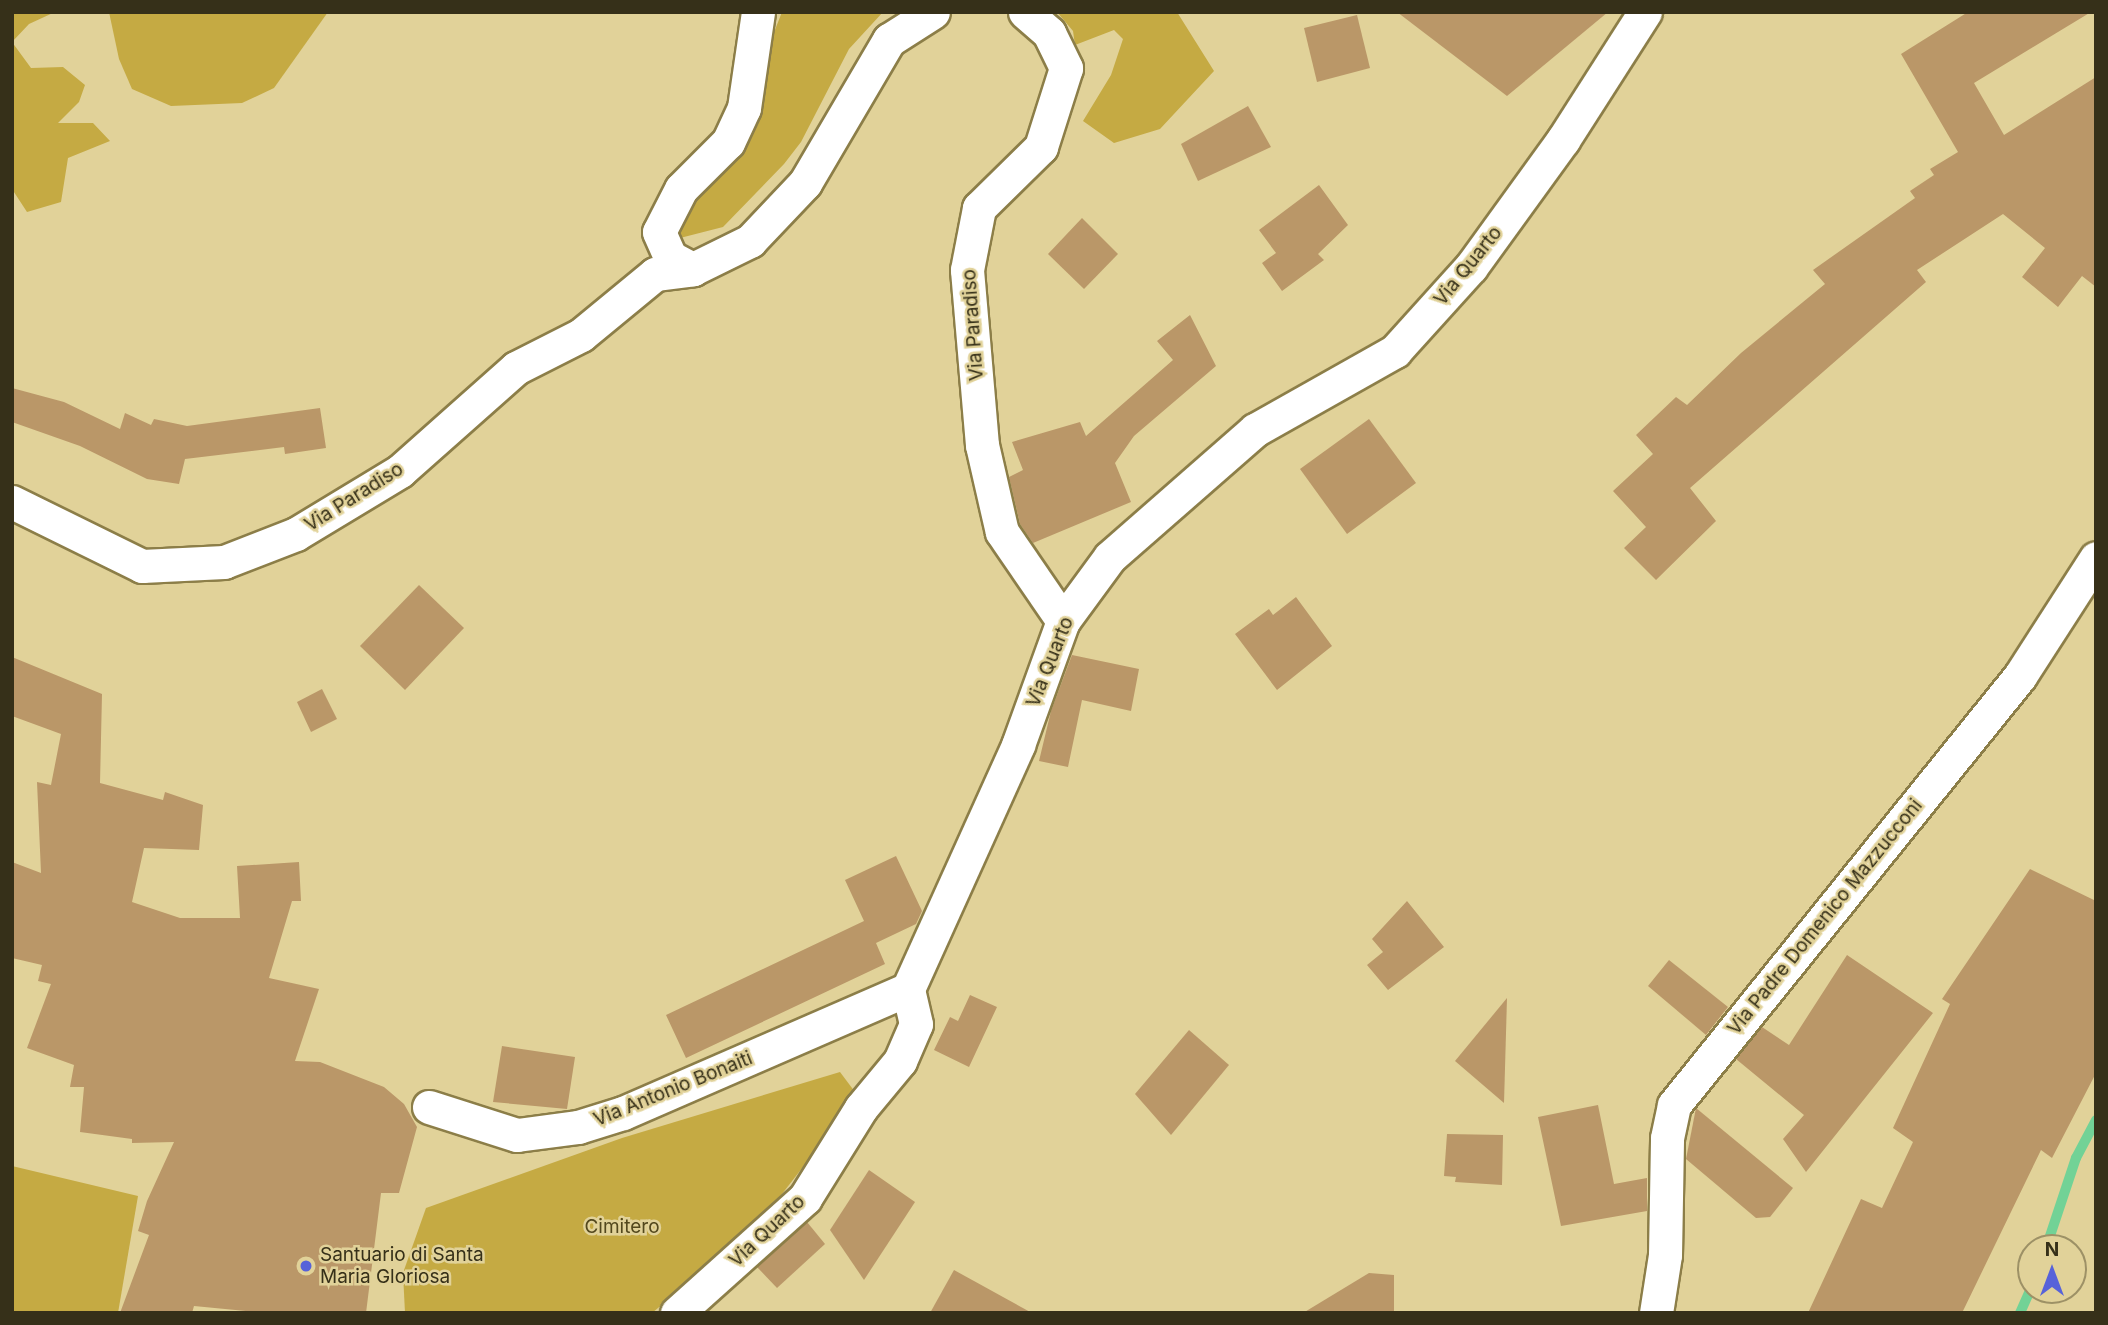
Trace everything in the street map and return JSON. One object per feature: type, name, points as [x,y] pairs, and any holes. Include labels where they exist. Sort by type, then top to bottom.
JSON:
[{"type":"street","points":[[693,269],[670,257],[659,232],[681,189],[728,142],[744,108],[758,12]]},
{"type":"street","name":"Via Paradiso","points":[[12,502],[142,566],[224,562],[296,534],[400,471],[516,368],[581,335],[655,274],[693,269],[750,241],[806,183],[889,40],[933,12]]},
{"type":"street","name":"Via Paradiso","points":[[1024,12],[1049,33],[1066,68],[1041,147],[979,208],[967,270],[982,445],[1002,532],[1062,621]]},
{"type":"street","name":"Via Quarto","points":[[677,1313],[806,1198],[861,1108],[900,1061],[916,1024],[908,989],[1018,745],[1062,621],[1110,557],[1204,470],[1255,430],[1395,351],[1471,267],[1563,140],[1646,12]]},
{"type":"street","name":"Via Padre Domenico Mazzucconi","points":[[1656,1313],[1665,1255],[1667,1138],[1674,1105],[2020,676],[2096,558]]},
{"type":"street","name":"Via Antonio Bonaiti","points":[[429,1107],[517,1135],[578,1127],[623,1113],[908,989]]},
{"type":"green space","points":[[12,12],[55,12],[29,24],[12,42]]},
{"type":"green space","points":[[109,12],[328,12],[274,88],[242,103],[171,106],[132,89],[119,59]]},
{"type":"green space","points":[[782,12],[883,12],[849,49],[801,142],[784,164],[723,227],[680,238],[675,233],[682,217],[721,167]]},
{"type":"green space","points":[[1057,12],[1177,12],[1214,71],[1160,129],[1114,143],[1083,121],[1111,75],[1123,39],[1114,30],[1075,45],[1073,31]]},
{"type":"green space","points":[[12,42],[31,68],[63,67],[85,85],[79,102],[58,123],[93,123],[110,141],[68,158],[61,202],[27,212],[12,189]]},
{"type":"green space","name":"Cimitero","points":[[840,1072],[858,1096],[758,1225],[652,1313],[405,1313],[403,1273],[426,1208],[622,1138]]},
{"type":"green space","points":[[12,1166],[138,1196],[118,1313],[12,1313]]},
{"type":"building","points":[[1397,12],[1608,12],[1507,96]]},
{"type":"building","points":[[1968,12],[2091,12],[1974,83],[2004,135],[2096,77],[2096,287],[2082,276],[2058,307],[2022,277],[2045,248],[2003,214],[1917,270],[1926,282],[1690,488],[1716,521],[1656,580],[1624,548],[1646,527],[1613,491],[1653,454],[1636,435],[1676,397],[1687,405],[1741,353],[1825,284],[1813,270],[1915,198],[1910,191],[1934,175],[1930,169],[1958,152],[1901,54]]},
{"type":"building","points":[[1357,15],[1370,68],[1317,82],[1304,28]]},
{"type":"building","points":[[1248,106],[1271,147],[1198,181],[1181,144]]},
{"type":"building","points":[[1319,185],[1348,225],[1318,254],[1324,260],[1282,291],[1262,263],[1276,253],[1259,230]]},
{"type":"building","points":[[1082,218],[1118,254],[1084,289],[1048,254]]},
{"type":"building","points":[[1190,315],[1216,366],[1134,436],[1115,463],[1131,502],[1033,543],[1020,524],[1009,477],[1023,470],[1012,442],[1080,422],[1086,436],[1173,360],[1157,341]]},
{"type":"building","points":[[12,388],[64,402],[120,429],[125,413],[151,425],[154,419],[187,426],[320,408],[326,448],[285,454],[284,447],[185,459],[179,484],[147,479],[80,446],[12,422]]},
{"type":"building","points":[[1369,419],[1416,483],[1347,534],[1300,469]]},
{"type":"building","points":[[419,585],[464,628],[405,690],[360,646]]},
{"type":"building","points":[[1296,597],[1332,646],[1277,690],[1235,634],[1269,609],[1273,615]]},
{"type":"building","points":[[1072,655],[1139,669],[1131,711],[1082,700],[1068,767],[1039,761],[1051,711]]},
{"type":"building","points":[[12,657],[102,694],[100,783],[163,800],[165,792],[203,805],[199,850],[144,848],[132,902],[180,918],[240,918],[237,866],[299,862],[301,901],[292,901],[269,978],[319,989],[295,1061],[320,1062],[384,1087],[404,1104],[417,1127],[399,1193],[381,1193],[366,1313],[265,1313],[194,1306],[192,1313],[120,1313],[149,1235],[138,1231],[147,1201],[174,1142],[132,1143],[132,1139],[80,1132],[84,1087],[70,1087],[74,1065],[27,1048],[51,984],[38,981],[42,965],[12,958],[12,862],[41,873],[37,782],[51,785],[61,734],[12,716]]},
{"type":"building","points":[[322,689],[337,719],[311,732],[297,702]]},
{"type":"building","points":[[896,856],[922,911],[916,924],[876,943],[885,964],[686,1058],[666,1015],[864,921],[845,880]]},
{"type":"building","points":[[2030,869],[2096,901],[2096,1073],[2052,1158],[2041,1150],[1962,1313],[1808,1313],[1861,1199],[1882,1208],[1913,1142],[1893,1128],[1950,1004],[1942,999]]},
{"type":"building","points":[[1407,901],[1444,947],[1388,990],[1367,965],[1383,952],[1372,939]]},
{"type":"building","points":[[1847,955],[1933,1013],[1806,1172],[1783,1139],[1804,1115],[1736,1059],[1762,1027],[1789,1045]]},
{"type":"building","points":[[1669,960],[1728,1007],[1706,1035],[1648,986]]},
{"type":"building","points":[[970,995],[997,1007],[969,1067],[934,1050],[950,1017],[958,1021]]},
{"type":"building","points":[[1507,998],[1504,1103],[1455,1061]]},
{"type":"building","points":[[1189,1030],[1229,1065],[1171,1135],[1135,1094]]},
{"type":"building","points":[[502,1046],[575,1057],[567,1109],[493,1102]]},
{"type":"building","points":[[1598,1105],[1614,1184],[1647,1178],[1647,1211],[1561,1226],[1538,1117]]},
{"type":"building","points":[[1696,1108],[1793,1188],[1770,1217],[1756,1218],[1686,1159]]},
{"type":"building","points":[[1447,1134],[1503,1135],[1502,1185],[1455,1182],[1456,1177],[1444,1176]]},
{"type":"building","points":[[869,1170],[915,1202],[864,1280],[830,1230]]},
{"type":"building","points":[[807,1222],[825,1244],[777,1288],[757,1267]]},
{"type":"building","points":[[954,1270],[1032,1313],[930,1313]]},
{"type":"building","points":[[1369,1273],[1394,1275],[1394,1313],[1303,1313]]},
{"type":"waterway","points":[[2051,1234],[2076,1158],[2096,1120]]},
{"type":"waterway","points":[[2020,1313],[2024,1304]]},
{"type":"place","name":"Santuario di Santa Maria Gloriosa","points":[[306,1266]]}]
